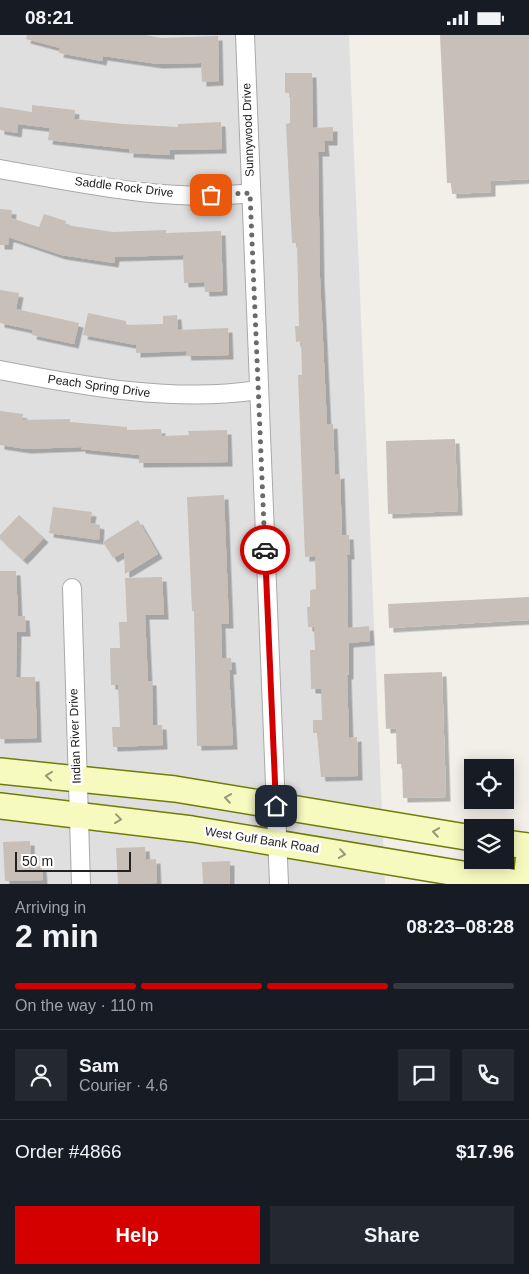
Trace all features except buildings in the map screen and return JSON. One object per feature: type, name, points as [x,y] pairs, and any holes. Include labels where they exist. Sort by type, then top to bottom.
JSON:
[{"type":"main road","points":[[0,771],[175,789],[464,836]]},
{"type":"main road","name":"West Gulf Bank Road","points":[[0,806],[78,814],[277,843],[525,884]]},
{"type":"main road","points":[[514,844],[529,846]]},
{"type":"main road","points":[[525,884],[529,851]]},
{"type":"street","name":"Sunnywood Drive","points":[[245,35],[279,884]]},
{"type":"street","name":"Saddle Rock Drive","points":[[0,169],[152,193],[231,195],[250,193]]},
{"type":"street","name":"Peach Spring Drive","points":[[0,370],[67,383],[146,393],[240,393],[258,390]]},
{"type":"street","name":"Indian River Drive","points":[[72,588],[76,779],[81,884]]},
{"type":"shaded area","points":[[0,35],[349,35],[385,884],[0,884]]},
{"type":"way so far","points":[[211,195],[250,193],[265,550]]},
{"type":"route","points":[[265,550],[276,806]]}]
